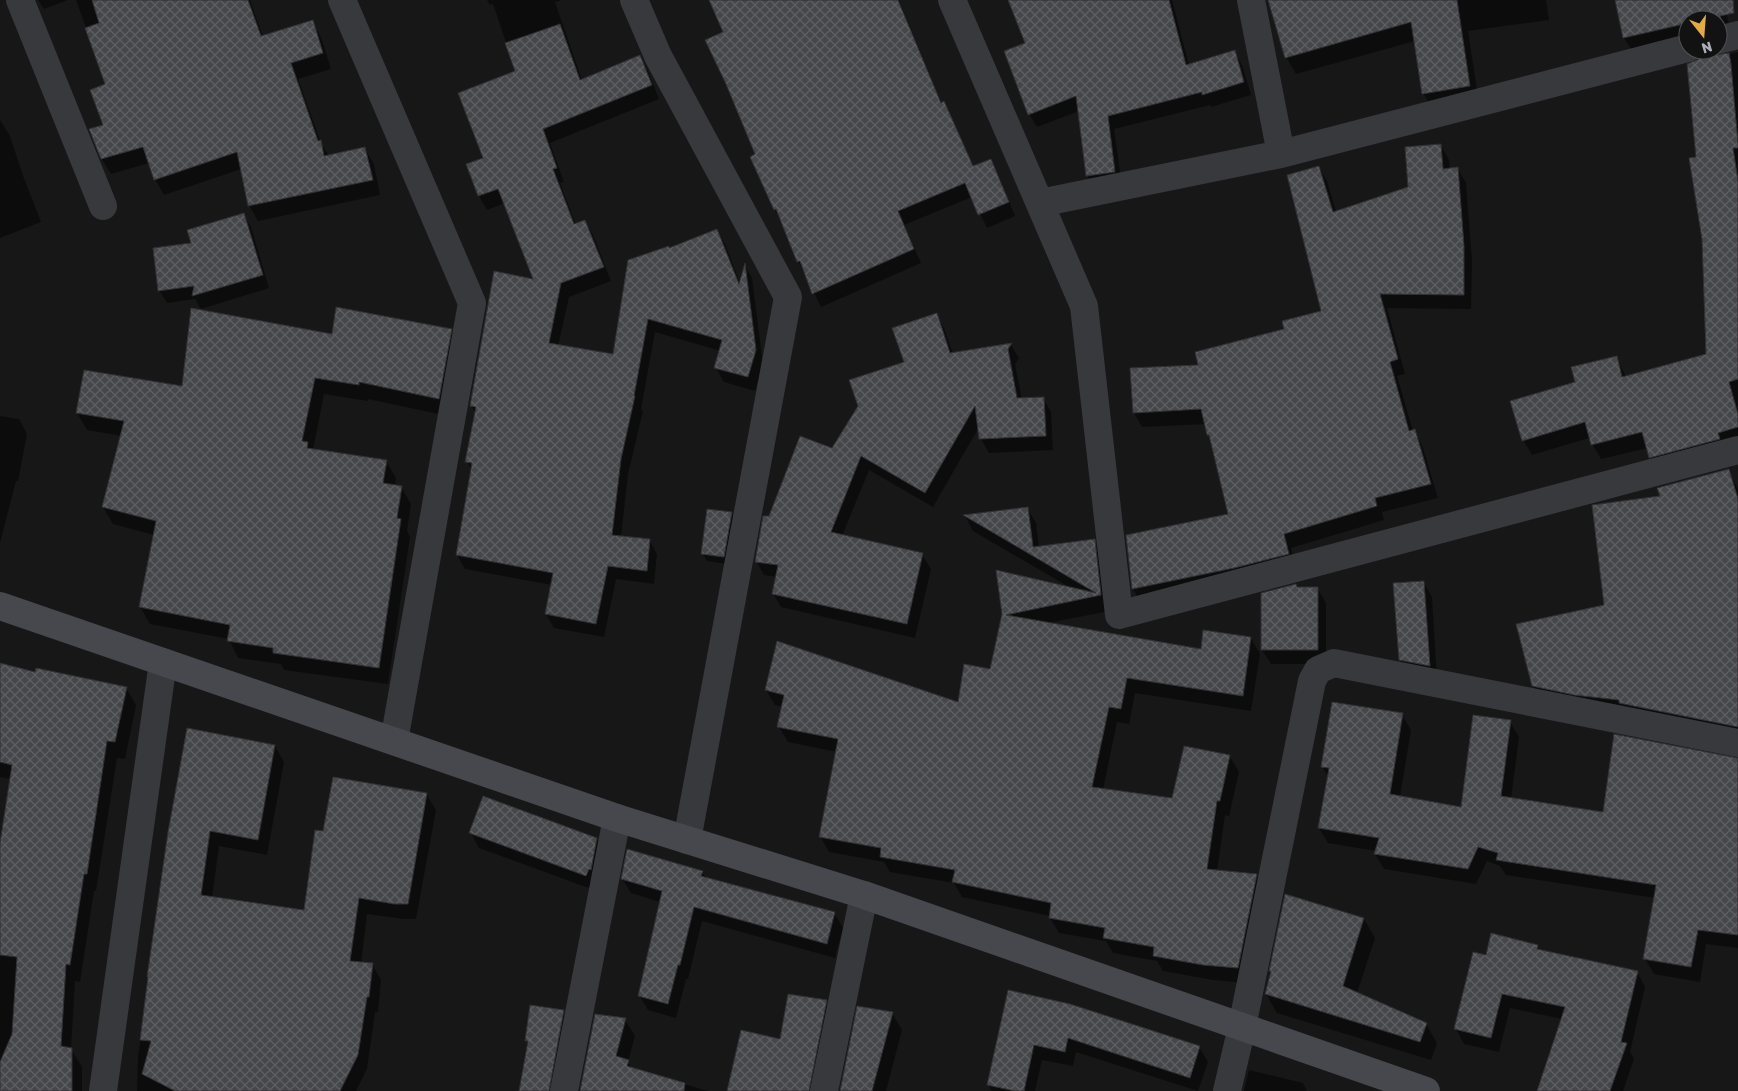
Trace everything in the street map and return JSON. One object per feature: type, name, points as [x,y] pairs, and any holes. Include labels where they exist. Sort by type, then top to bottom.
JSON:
[{"type":"street","points":[[20,0],[103,206]]},
{"type":"street","points":[[342,0],[472,303],[394,741]]},
{"type":"street","points":[[634,0],[658,56],[788,297],[687,840]]},
{"type":"street","points":[[952,0],[1084,306],[1119,615],[1738,450]]},
{"type":"street","points":[[1251,0],[1282,154]]},
{"type":"street","points":[[1040,203],[1282,154],[1678,51]]},
{"type":"street","points":[[0,606],[618,818],[864,895],[1426,1091]]},
{"type":"street","points":[[103,1091],[163,662]]},
{"type":"street","points":[[1227,1091],[1242,1027],[1312,681],[1318,670],[1334,663],[1738,743]]},
{"type":"street","points":[[564,1091],[618,818]]},
{"type":"street","points":[[824,1091],[864,895]]},
{"type":"building","points":[[92,0],[248,0],[261,36],[313,20],[323,53],[291,63],[318,141],[321,140],[324,156],[365,147],[373,180],[248,206],[237,152],[154,180],[143,147],[101,159],[89,129],[103,125],[90,90],[105,84],[85,28],[99,23]]},
{"type":"building","points":[[709,0],[898,0],[941,103],[944,101],[973,166],[991,159],[1009,202],[978,215],[965,183],[898,211],[914,249],[812,294],[800,261],[797,262],[776,209],[774,210],[750,157],[755,154],[726,84],[705,40],[723,32]]},
{"type":"building","points":[[1008,0],[1169,0],[1186,65],[1235,50],[1244,82],[1202,95],[1202,92],[1108,116],[1115,172],[1086,176],[1076,96],[1028,115],[1004,51],[1025,43]]},
{"type":"building","points":[[1268,0],[1457,0],[1470,86],[1422,94],[1411,22],[1285,58]]},
{"type":"building","points":[[1615,0],[1733,0],[1734,13],[1728,14],[1728,10],[1678,10],[1678,25],[1623,38]]},
{"type":"building","points":[[560,24],[580,80],[640,55],[652,85],[543,129],[557,168],[553,169],[574,224],[585,220],[604,267],[561,283],[549,343],[613,354],[628,260],[669,246],[669,248],[717,229],[739,284],[745,263],[756,350],[748,377],[714,368],[722,340],[648,319],[635,396],[621,459],[612,535],[650,539],[647,571],[608,566],[596,624],[545,614],[553,573],[456,555],[472,463],[465,462],[476,407],[470,406],[494,271],[533,279],[498,189],[478,196],[466,164],[483,158],[458,93],[515,71],[505,43]]},
{"type":"building","points":[[1729,53],[1731,64],[1738,144],[1738,148],[1733,148],[1738,181],[1738,379],[1729,382],[1738,414],[1738,427],[1718,433],[1720,439],[1649,458],[1642,432],[1591,445],[1585,422],[1522,441],[1510,401],[1575,382],[1571,367],[1617,356],[1622,377],[1706,354],[1702,239],[1689,158],[1696,157],[1687,64],[1697,60],[1728,60]]},
{"type":"building","points":[[1441,144],[1443,169],[1458,167],[1464,246],[1464,295],[1380,294],[1398,359],[1390,362],[1409,431],[1415,429],[1431,484],[1375,498],[1377,506],[1284,534],[1289,554],[1234,568],[1132,589],[1126,535],[1228,514],[1201,409],[1133,413],[1130,368],[1198,365],[1195,352],[1284,329],[1282,321],[1321,311],[1287,175],[1319,166],[1333,212],[1408,187],[1405,147]]},
{"type":"building","points":[[244,213],[263,275],[192,296],[194,286],[158,291],[153,248],[191,243],[187,230]]},
{"type":"building","points":[[336,307],[452,329],[439,399],[359,382],[359,385],[315,378],[302,441],[308,442],[307,448],[387,460],[383,483],[402,486],[397,518],[401,519],[379,668],[273,653],[273,648],[227,641],[230,625],[139,607],[156,521],[102,507],[124,421],[76,413],[84,370],[182,386],[191,308],[332,334]]},
{"type":"building","points":[[937,313],[950,353],[1012,343],[1008,349],[1017,398],[1044,397],[1046,436],[979,439],[975,406],[925,493],[861,456],[831,532],[923,553],[907,624],[772,594],[778,565],[755,562],[763,516],[769,516],[800,436],[832,448],[858,406],[849,380],[904,362],[892,328]]},
{"type":"building","points":[[1729,469],[1738,499],[1738,727],[1619,703],[1619,700],[1574,695],[1532,686],[1516,624],[1604,605],[1592,505],[1660,496],[1657,488]]},
{"type":"building","points":[[1028,507],[1033,547],[1095,539],[1101,595],[1006,615],[1201,649],[1203,630],[1251,637],[1243,696],[1127,678],[1121,709],[1109,707],[1092,787],[1172,798],[1184,746],[1230,755],[1220,801],[1217,801],[1207,869],[1257,874],[1238,968],[1203,965],[1153,956],[1154,947],[1103,938],[1105,928],[1049,918],[1051,903],[952,882],[955,870],[880,857],[881,848],[819,837],[838,739],[777,727],[784,695],[765,690],[777,641],[958,702],[964,664],[990,669],[1002,614],[996,570],[1096,593],[963,515]]},
{"type":"building","points":[[707,509],[732,512],[724,557],[701,554]]},
{"type":"building","points":[[1424,581],[1430,666],[1399,660],[1393,583]]},
{"type":"building","points":[[1296,584],[1297,587],[1318,587],[1318,650],[1261,650],[1261,593]]},
{"type":"building","points":[[0,663],[35,672],[36,668],[127,687],[115,742],[107,741],[87,874],[84,874],[70,965],[66,964],[61,1046],[72,1048],[72,1091],[0,1091],[0,1062],[12,1034],[17,957],[0,955],[0,843],[12,765],[0,762]]},
{"type":"building","points":[[1332,702],[1403,713],[1390,794],[1461,807],[1473,715],[1511,720],[1501,796],[1603,812],[1614,734],[1738,758],[1738,935],[1698,930],[1691,967],[1643,959],[1656,885],[1496,860],[1498,853],[1478,847],[1468,869],[1374,854],[1379,838],[1318,828],[1329,768],[1321,767]]},
{"type":"building","points":[[187,728],[275,745],[258,840],[210,831],[201,895],[304,910],[315,830],[323,831],[333,777],[427,793],[408,904],[394,904],[359,898],[350,961],[373,963],[369,997],[367,997],[358,1055],[340,1091],[175,1091],[142,1074],[151,1041],[140,1040],[147,977],[168,832]]},
{"type":"building","points":[[483,796],[597,838],[591,870],[589,869],[586,876],[469,833]]},
{"type":"building","points":[[627,849],[703,871],[701,876],[835,912],[827,944],[694,907],[668,1004],[638,996],[662,891],[621,879]]},
{"type":"building","points":[[1285,894],[1364,918],[1343,986],[1427,1023],[1420,1042],[1265,994]]},
{"type":"building","points":[[1491,933],[1538,945],[1537,949],[1638,971],[1621,1042],[1627,1043],[1610,1091],[1537,1091],[1565,1007],[1502,994],[1491,1038],[1454,1029],[1473,952],[1486,955]]},
{"type":"building","points":[[1008,990],[1070,1004],[1200,1046],[1190,1078],[1068,1038],[1065,1052],[1034,1045],[1024,1091],[987,1085]]},
{"type":"building","points":[[788,994],[827,1000],[809,1091],[727,1091],[741,1030],[780,1039]]},
{"type":"building","points":[[530,1005],[564,1010],[549,1091],[519,1091],[528,1041],[525,1041]]},
{"type":"building","points":[[857,1006],[893,1012],[872,1091],[840,1091]]},
{"type":"building","points":[[595,1014],[626,1018],[616,1056],[629,1060],[627,1066],[685,1083],[684,1091],[580,1091]]}]
